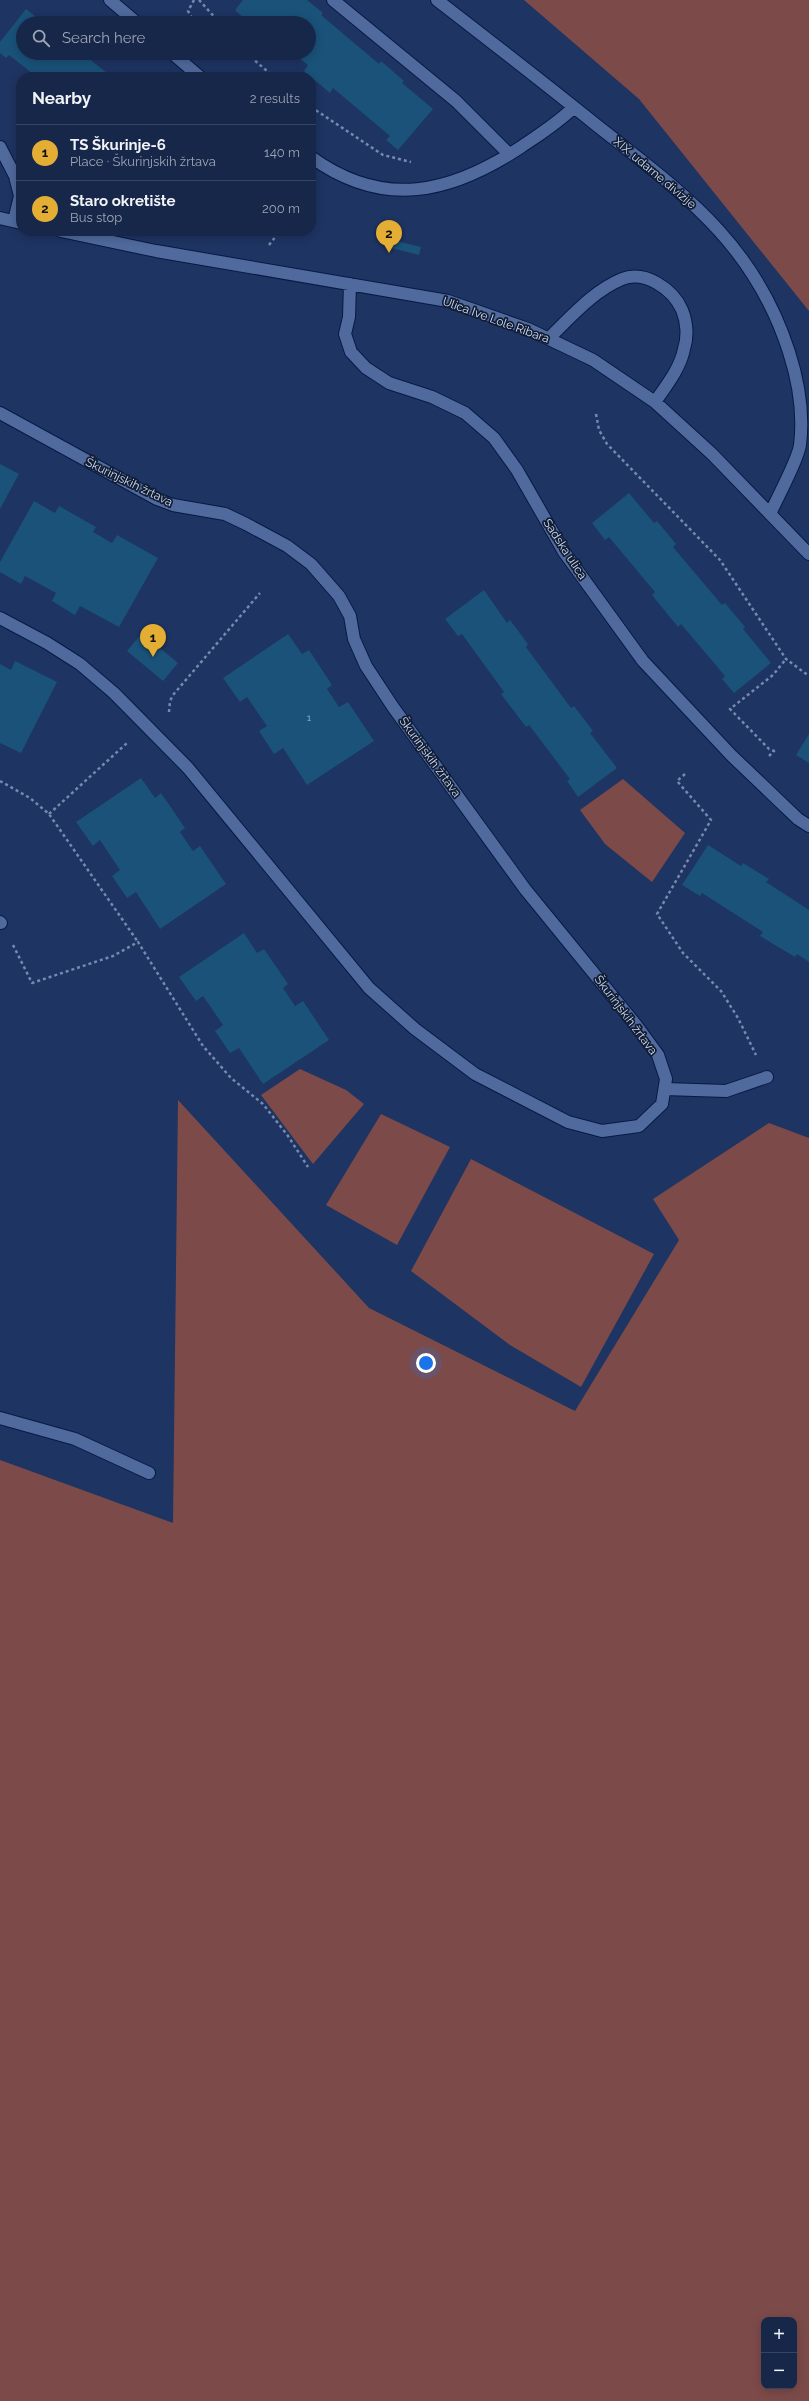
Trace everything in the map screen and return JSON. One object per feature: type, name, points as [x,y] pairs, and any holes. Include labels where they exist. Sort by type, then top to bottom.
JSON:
[{"type":"street","points":[[110,0],[129,16]]},
{"type":"street","points":[[333,0],[456,101],[509,154]]},
{"type":"street","name":"XIX. udarne divizije","points":[[437,0],[688,197],[736,248],[764,290],[782,331],[795,373],[802,408],[800,448],[770,514]]},
{"type":"street","points":[[180,60],[194,72]]},
{"type":"street","points":[[316,160],[360,184],[398,191],[424,189],[452,182],[491,167],[560,122],[574,107]]},
{"type":"street","points":[[0,148],[16,180]]},
{"type":"street","points":[[0,218],[16,222]]},
{"type":"street","name":"Ulica Ive Lole Ribara","points":[[85,236],[156,251],[448,301],[549,338],[593,360],[655,402],[712,454],[809,554]]},
{"type":"street","points":[[549,338],[594,296],[623,279],[643,278],[660,284],[674,297],[682,310],[687,330],[684,349],[674,374],[655,402]]},
{"type":"street","name":"Sadska ulica","points":[[350,284],[349,317],[345,334],[351,352],[366,368],[389,383],[432,397],[465,413],[494,438],[517,470],[564,552],[643,661],[731,754],[798,819],[809,826]]},
{"type":"street","name":"Škurinjskih žrtava","points":[[0,413],[157,499],[173,505],[225,514],[286,546],[311,564],[340,596],[350,616],[354,639],[366,666],[393,707],[525,889],[636,1025],[658,1055],[666,1079],[662,1104],[639,1126],[602,1130],[568,1122],[475,1074],[415,1029],[369,988],[188,768],[114,693],[73,660],[0,618]]},
{"type":"street","points":[[665,1089],[726,1091],[767,1077]]},
{"type":"street","points":[[0,1418],[75,1439],[149,1473]]},
{"type":"path","points":[[191,16],[188,11],[194,0]]},
{"type":"path","points":[[199,0],[214,16]]},
{"type":"path","points":[[254,60],[268,72]]},
{"type":"path","points":[[316,110],[383,155],[403,161],[415,162]]},
{"type":"path","points":[[264,250],[276,236]]},
{"type":"path","points":[[596,414],[600,430],[607,444],[720,560],[786,659],[809,676]]},
{"type":"path","points":[[173,695],[260,593]]},
{"type":"path","points":[[768,749],[730,709],[773,675],[786,659]]},
{"type":"path","points":[[49,814],[132,739]]},
{"type":"path","points":[[685,774],[677,781],[711,820],[657,914],[683,953],[721,991],[738,1018],[767,1077]]},
{"type":"path","points":[[0,781],[30,798],[49,814],[138,942],[203,1046],[231,1078],[264,1104],[288,1136],[308,1168]]},
{"type":"path","points":[[1,922],[32,983],[113,956],[138,942]]},
{"type":"shaded area","points":[[524,0],[809,0],[809,311],[639,99]]},
{"type":"shaded area","points":[[623,779],[685,833],[652,882],[605,844],[580,810]]},
{"type":"shaded area","points":[[300,1069],[346,1090],[364,1104],[313,1164],[261,1095]]},
{"type":"shaded area","points":[[178,1100],[369,1308],[575,1411],[679,1240],[653,1199],[769,1123],[809,1138],[809,2401],[0,2401],[0,1460],[173,1523]]},
{"type":"shaded area","points":[[381,1114],[450,1147],[397,1245],[326,1205]]},
{"type":"shaded area","points":[[471,1159],[654,1254],[581,1387],[510,1345],[411,1271]]},
{"type":"building","points":[[243,0],[307,0],[323,13],[321,15],[379,64],[381,61],[404,81],[402,83],[433,109],[398,150],[386,140],[390,136],[333,88],[330,93],[316,81],[316,72],[304,71],[308,65],[302,60],[316,60],[316,16],[242,16],[235,10]]},
{"type":"building","points":[[26,9],[35,16],[20,16]]},
{"type":"building","points":[[16,22],[16,60],[91,60],[106,72],[31,72],[9,55],[6,58],[0,53],[0,42]]},
{"type":"building","points":[[389,239],[421,247],[419,255],[387,247]]},
{"type":"building","points":[[0,464],[19,474],[0,509]]},
{"type":"building","points":[[629,493],[654,523],[657,521],[676,544],[673,547],[722,605],[725,603],[745,627],[743,629],[771,663],[734,693],[722,679],[725,676],[681,624],[678,627],[652,595],[655,592],[609,537],[605,540],[592,523]]},
{"type":"building","points":[[34,501],[55,513],[59,506],[96,527],[93,532],[112,543],[117,535],[158,558],[119,627],[80,606],[75,615],[52,601],[56,593],[25,576],[21,584],[0,572],[0,562]]},
{"type":"building","points":[[484,590],[507,623],[510,620],[528,644],[526,647],[571,708],[574,706],[593,731],[590,733],[617,768],[578,797],[567,781],[570,779],[529,725],[526,727],[501,694],[504,692],[462,634],[458,636],[445,619]]},
{"type":"building","points":[[142,633],[178,663],[163,681],[127,651]]},
{"type":"building","points":[[288,634],[302,654],[309,650],[332,685],[327,689],[339,707],[348,702],[374,741],[307,785],[283,748],[274,754],[259,731],[267,726],[247,697],[240,702],[223,678]]},
{"type":"building","points":[[15,661],[57,682],[21,753],[0,743],[0,664],[11,670]]},
{"type":"building","points":[[809,734],[809,763],[796,755]]},
{"type":"building","points":[[141,778],[155,798],[161,793],[185,828],[180,832],[193,851],[200,846],[226,884],[160,929],[136,892],[127,898],[112,876],[120,870],[100,840],[93,846],[76,822]]},
{"type":"building","points":[[708,845],[741,866],[743,863],[769,879],[766,882],[809,910],[809,962],[797,954],[795,957],[760,936],[763,932],[702,893],[700,896],[682,885]]},
{"type":"building","points":[[244,933],[257,953],[264,949],[288,984],[283,988],[295,1006],[303,1001],[329,1040],[263,1084],[239,1048],[230,1053],[215,1031],[223,1025],[203,996],[196,1001],[179,977]]},
{"type":"place","name":"Staro okretište","points":[[389,253]]},
{"type":"place","name":"TS Škurinje-6","points":[[153,657]]}]
